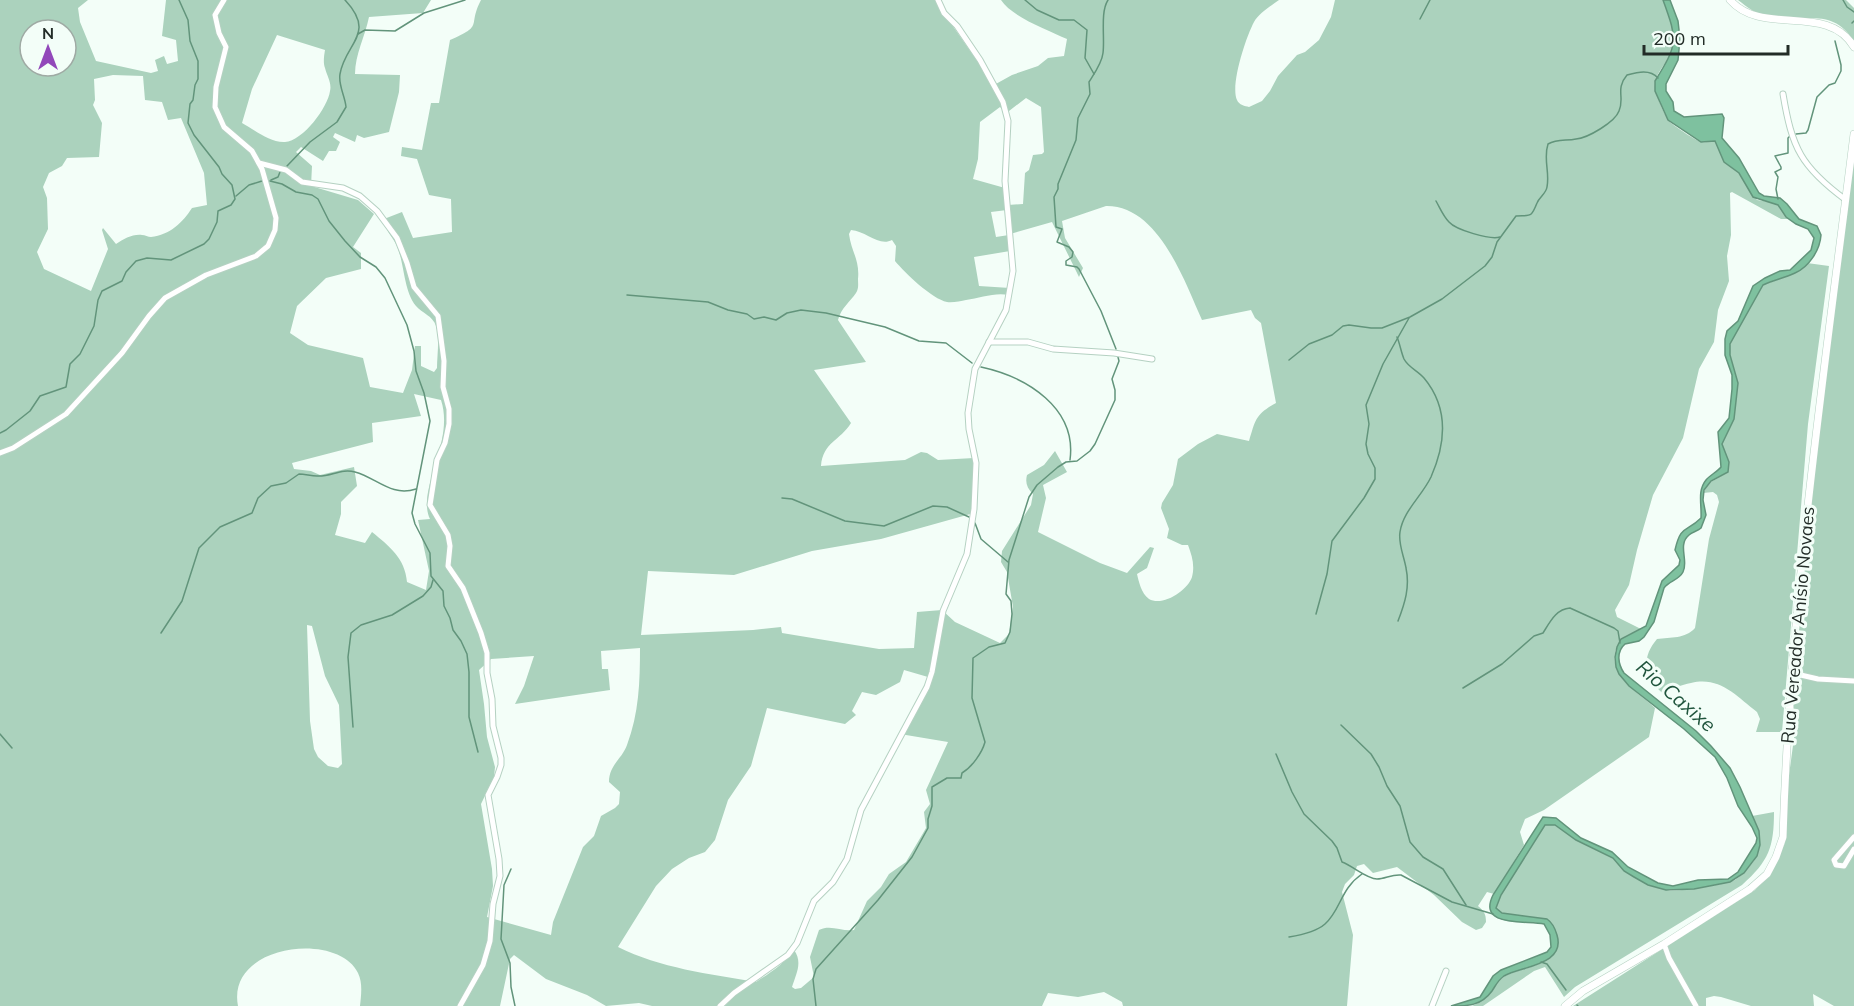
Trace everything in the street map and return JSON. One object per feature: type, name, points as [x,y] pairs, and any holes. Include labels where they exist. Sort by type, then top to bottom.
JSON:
[{"type":"main road","points":[[1730,0],[1751,15],[1767,19],[1818,23],[1832,27],[1846,36],[1854,47]]},
{"type":"main road","name":"Rua Vereador Anísio Novaes","points":[[1565,1006],[1583,991],[1664,944],[1750,889],[1767,874],[1783,837],[1792,673],[1809,491],[1854,134]]},
{"type":"street","points":[[0,453],[13,448],[66,414],[122,352],[165,298],[206,275],[256,256],[268,246],[275,230],[276,218],[262,169],[252,151],[224,127],[215,107],[216,87],[226,47],[219,33],[215,15],[224,0]]},
{"type":"street","points":[[720,1006],[734,993],[788,955],[797,943],[814,901],[833,882],[847,859],[861,810],[927,687],[932,672],[943,611],[967,554],[974,509],[976,463],[968,412],[975,369],[1006,310],[1013,271],[1005,181],[1008,121],[1003,102],[980,60],[957,26],[944,13],[938,0]]},
{"type":"street","points":[[1783,94],[1792,135],[1808,167],[1846,200]]},
{"type":"street","points":[[259,163],[286,170],[302,182],[344,188],[360,196],[377,211],[398,238],[414,287],[438,316],[444,361],[443,387],[449,409],[449,424],[445,443],[437,460],[429,505],[448,535],[450,546],[448,566],[463,588],[487,653],[493,726],[501,758],[501,765],[487,801],[496,840],[500,876],[493,904],[490,941],[483,964],[460,1006]]},
{"type":"street","points":[[989,342],[1028,342],[1053,349],[1114,352],[1152,359]]},
{"type":"street","points":[[1792,673],[1818,679],[1854,681]]},
{"type":"street","points":[[1854,837],[1834,860],[1836,865],[1844,866],[1854,849]]},
{"type":"street","points":[[1664,944],[1668,958],[1696,1006]]},
{"type":"street","points":[[1432,1006],[1446,971]]},
{"type":"shaded area","points":[[0,0],[88,0],[78,8],[80,22],[96,61],[151,73],[158,71],[155,60],[164,56],[167,64],[178,61],[176,40],[162,36],[166,0],[431,0],[423,13],[369,17],[355,74],[400,75],[399,92],[389,132],[364,138],[357,135],[355,142],[335,133],[333,137],[340,142],[336,151],[329,151],[323,161],[301,147],[296,152],[312,166],[311,186],[358,200],[374,214],[353,247],[361,253],[361,269],[326,278],[297,306],[290,333],[308,345],[363,358],[370,387],[403,393],[412,370],[415,346],[421,346],[421,366],[434,372],[437,368],[438,336],[432,320],[412,300],[399,251],[384,219],[402,212],[413,238],[452,232],[451,199],[429,195],[417,159],[401,156],[402,147],[422,150],[431,103],[439,103],[450,40],[471,28],[481,0],[938,0],[943,12],[994,85],[1012,75],[1038,66],[1048,58],[1064,56],[1067,39],[1013,12],[1001,0],[1279,0],[1254,22],[1240,61],[1235,93],[1239,103],[1249,107],[1262,101],[1278,76],[1297,55],[1305,52],[1319,40],[1331,17],[1335,0],[1663,0],[1674,34],[1674,45],[1659,72],[1655,85],[1666,115],[1671,123],[1695,139],[1704,142],[1716,141],[1724,162],[1739,173],[1757,200],[1776,203],[1789,219],[1781,219],[1730,193],[1731,235],[1727,256],[1729,281],[1718,310],[1714,342],[1699,369],[1683,438],[1653,495],[1629,585],[1615,610],[1617,617],[1643,630],[1629,634],[1621,640],[1616,651],[1615,662],[1622,678],[1655,708],[1649,737],[1544,810],[1525,819],[1520,832],[1524,845],[1494,894],[1487,892],[1478,906],[1486,917],[1482,928],[1476,930],[1462,922],[1434,895],[1397,867],[1373,873],[1364,864],[1357,866],[1354,875],[1345,884],[1342,892],[1353,935],[1347,1006],[1123,1006],[1122,1002],[1104,992],[1078,997],[1048,993],[1042,1006],[652,1006],[639,1003],[606,1006],[587,995],[546,979],[514,955],[510,959],[500,1006],[360,1006],[360,977],[347,960],[329,952],[308,949],[286,950],[265,957],[249,969],[239,985],[238,1006],[0,1006]],"holes":[[[277,35],[325,50],[324,64],[330,82],[328,98],[314,122],[292,140],[279,142],[242,123],[252,89]],[[113,75],[143,76],[145,100],[162,102],[168,120],[181,118],[204,173],[207,205],[192,208],[175,227],[158,236],[135,235],[116,244],[103,228],[108,249],[91,291],[44,269],[37,252],[48,229],[47,198],[43,187],[49,173],[62,166],[67,158],[99,157],[102,123],[93,105],[95,100],[94,79]],[[1026,98],[1041,107],[1044,152],[1033,155],[1029,170],[1025,173],[1023,204],[1008,205],[1005,188],[973,179],[978,159],[980,122],[1000,107],[1004,111],[1009,111]],[[1106,206],[1124,209],[1140,218],[1167,248],[1187,285],[1202,320],[1251,310],[1261,323],[1276,403],[1257,418],[1249,441],[1217,434],[1198,444],[1178,459],[1173,485],[1162,503],[1161,508],[1169,529],[1167,538],[1182,545],[1188,545],[1192,557],[1192,577],[1186,587],[1174,596],[1161,601],[1146,597],[1137,574],[1147,568],[1154,548],[1150,547],[1127,573],[1100,563],[1038,532],[1046,498],[1043,485],[1067,472],[1055,451],[1044,465],[1027,475],[1027,485],[1033,494],[1031,505],[1002,551],[1001,562],[1007,572],[1013,607],[1009,634],[1000,643],[955,622],[942,610],[917,612],[914,648],[879,649],[782,633],[781,627],[641,635],[648,571],[734,575],[812,551],[881,539],[974,513],[974,458],[938,460],[921,452],[905,460],[821,466],[822,458],[828,447],[851,423],[814,370],[866,362],[838,320],[858,288],[858,266],[849,234],[851,230],[882,242],[892,240],[896,246],[895,261],[899,266],[927,291],[949,302],[993,295],[1009,295],[1010,288],[979,286],[974,257],[1010,251],[1009,235],[996,237],[991,212],[1007,210],[1010,234],[1052,222],[1079,277],[1083,268],[1065,238],[1062,221]],[[414,394],[441,400],[444,416],[443,432],[428,494],[427,507],[430,519],[418,520],[429,571],[426,590],[407,582],[400,559],[372,532],[365,543],[335,535],[341,514],[341,502],[357,486],[354,467],[320,475],[311,471],[294,469],[292,463],[373,442],[372,423],[421,416]],[[307,625],[312,626],[325,676],[339,705],[342,764],[338,768],[328,766],[318,757],[314,749],[310,721]],[[640,648],[639,685],[634,721],[627,745],[613,767],[609,782],[620,792],[619,804],[601,816],[594,836],[583,847],[553,922],[551,935],[487,917],[493,886],[481,804],[494,777],[495,767],[487,737],[479,670],[491,659],[534,656],[515,704],[610,690],[608,669],[602,669],[601,651]],[[904,670],[928,677],[900,734],[948,742],[926,790],[930,804],[924,812],[926,828],[906,862],[889,874],[881,887],[867,901],[854,930],[828,928],[819,930],[810,957],[814,977],[801,988],[792,987],[798,964],[794,950],[772,972],[756,982],[668,965],[618,947],[656,886],[672,869],[689,858],[705,852],[715,840],[728,800],[751,766],[767,708],[845,724],[856,715],[852,711],[862,692],[876,695],[900,682]]]},
{"type":"shaded area","points":[[1663,0],[1670,0],[1678,21],[1680,39],[1678,60],[1666,84],[1666,91],[1673,102],[1674,111],[1684,117],[1722,114],[1724,118],[1722,138],[1739,158],[1759,193],[1780,198],[1799,219],[1817,226],[1821,235],[1816,252],[1805,267],[1791,275],[1763,285],[1730,344],[1730,355],[1738,383],[1734,419],[1722,444],[1729,462],[1728,472],[1711,481],[1704,490],[1706,515],[1701,528],[1690,534],[1684,543],[1683,572],[1664,588],[1654,622],[1644,637],[1639,641],[1625,644],[1619,654],[1620,666],[1624,673],[1696,731],[1730,768],[1759,831],[1760,845],[1757,856],[1744,873],[1730,882],[1694,889],[1666,890],[1648,885],[1634,877],[1624,871],[1613,858],[1576,840],[1555,825],[1545,825],[1501,895],[1496,908],[1502,913],[1547,919],[1557,935],[1558,945],[1555,953],[1541,963],[1504,976],[1483,1000],[1469,1005],[1451,1006],[1480,997],[1493,976],[1501,970],[1547,952],[1551,947],[1550,935],[1544,924],[1497,918],[1490,906],[1493,895],[1543,817],[1556,818],[1581,838],[1612,852],[1628,867],[1658,883],[1673,886],[1698,880],[1728,879],[1738,872],[1756,843],[1757,838],[1752,827],[1738,806],[1727,778],[1715,757],[1684,729],[1629,686],[1619,674],[1615,657],[1621,639],[1646,626],[1662,581],[1679,565],[1680,560],[1675,550],[1679,536],[1701,518],[1703,484],[1721,467],[1718,432],[1729,418],[1732,389],[1732,375],[1725,355],[1727,331],[1738,321],[1753,286],[1780,271],[1790,270],[1811,250],[1814,238],[1808,229],[1786,217],[1778,205],[1753,197],[1739,173],[1724,162],[1715,141],[1701,142],[1668,120],[1655,91],[1655,81],[1672,50],[1673,42],[1671,25]]},
{"type":"shaded area","points":[[1738,0],[1846,0],[1854,8],[1854,42],[1836,23],[1815,18],[1767,17]]},
{"type":"shaded area","points":[[1854,160],[1854,1006],[1834,1006],[1813,994],[1814,1006],[1751,1006],[1714,996],[1706,998],[1706,1006],[1573,1006],[1755,890],[1770,874],[1785,843],[1787,790],[1794,738],[1794,675],[1815,425]]},
{"type":"shaded area","points":[[1807,263],[1829,266],[1808,424],[1782,732],[1756,732],[1760,719],[1757,712],[1735,694],[1711,682],[1701,682],[1680,686],[1665,695],[1652,682],[1647,661],[1648,654],[1657,639],[1682,636],[1695,628],[1709,539],[1719,502],[1717,495],[1713,492],[1703,493],[1709,483],[1728,472],[1729,462],[1722,444],[1734,419],[1738,383],[1730,355],[1730,344],[1763,285],[1793,274]]},
{"type":"shaded area","points":[[1774,812],[1773,835],[1768,853],[1764,861],[1742,885],[1575,987],[1564,997],[1545,967],[1534,971],[1483,1006],[1472,1006],[1484,998],[1502,978],[1547,960],[1557,950],[1553,925],[1547,919],[1502,913],[1496,908],[1501,895],[1545,825],[1555,825],[1576,840],[1613,858],[1624,871],[1648,885],[1670,891],[1694,889],[1735,880],[1754,861],[1760,845],[1759,831],[1752,816]]},
{"type":"waterway","points":[[0,433],[30,411],[40,396],[66,387],[70,364],[80,354],[94,326],[98,300],[102,291],[122,281],[126,272],[136,261],[147,258],[171,260],[204,244],[217,222],[218,211],[231,205],[235,199],[232,185],[194,135],[188,123],[190,104],[198,79],[198,61],[190,41],[188,20],[179,0]]},
{"type":"waterway","points":[[287,166],[310,142],[337,122],[346,107],[340,74],[359,30],[354,12],[345,0]]},
{"type":"waterway","points":[[358,34],[365,30],[395,31],[424,13],[465,0]]},
{"type":"waterway","points":[[1025,0],[1037,10],[1059,20],[1074,20],[1087,30],[1085,58],[1094,74]]},
{"type":"waterway","points":[[1108,0],[1103,18],[1102,57],[1089,82],[1090,94],[1078,118],[1076,140],[1054,197],[1056,227],[1062,229],[1057,242],[1069,247],[1073,252],[1072,257],[1066,261],[1066,265],[1079,269],[1101,311],[1116,349]]},
{"type":"waterway","points":[[1420,19],[1430,0]]},
{"type":"waterway","points":[[1843,0],[1854,12]]},
{"type":"waterway","points":[[1796,134],[1806,133],[1817,97],[1829,85],[1835,83],[1841,71],[1835,41]]},
{"type":"waterway","points":[[1289,360],[1309,344],[1332,335],[1343,326],[1382,328],[1410,317],[1442,299],[1485,266],[1492,257],[1497,242],[1516,216],[1532,213],[1547,187],[1548,144],[1587,136],[1612,120],[1621,106],[1621,89],[1627,75],[1648,72],[1658,78]]},
{"type":"waterway","points":[[1778,199],[1776,189],[1778,177],[1775,172],[1781,167],[1775,156],[1788,153],[1788,138],[1791,135]]},
{"type":"waterway","points":[[271,180],[278,177],[280,172]]},
{"type":"waterway","points":[[236,196],[249,185],[262,181]]},
{"type":"waterway","points":[[270,181],[318,199],[329,221],[345,241],[360,257],[376,267],[385,278],[407,325],[414,351],[416,371],[430,421],[412,513],[430,553],[431,576],[443,591],[444,606],[453,630],[467,654],[469,717],[478,752]]},
{"type":"waterway","points":[[1436,201],[1445,217],[1453,225],[1481,236],[1500,237]]},
{"type":"waterway","points":[[627,295],[708,302],[747,314],[754,319],[764,317],[776,320],[787,313],[801,310],[826,313],[885,327],[919,341],[946,343],[972,363]]},
{"type":"waterway","points":[[1316,614],[1327,574],[1332,541],[1375,479],[1375,468],[1366,444],[1369,424],[1366,405],[1383,364],[1409,318]]},
{"type":"waterway","points":[[1397,337],[1406,362],[1424,378],[1432,389],[1438,401],[1442,426],[1440,451],[1431,477],[1405,517],[1400,532],[1407,588],[1398,621]]},
{"type":"waterway","points":[[816,1006],[813,979],[816,969],[878,900],[912,857],[928,828],[932,806],[932,787],[947,778],[961,778],[962,773],[982,751],[985,742],[972,698],[973,658],[989,647],[1005,643],[1010,632],[1012,614],[1011,601],[1006,594],[1009,560],[1029,497],[1037,485],[1058,467],[1066,462],[1077,461],[1095,444],[1115,400],[1112,379],[1119,361],[1118,357]]},
{"type":"waterway","points":[[981,367],[1015,378],[1031,387],[1057,410],[1066,425],[1070,441],[1070,460]]},
{"type":"waterway","points":[[161,633],[182,601],[199,548],[220,527],[252,513],[258,498],[271,486],[286,483],[299,474],[322,476],[350,471],[399,491],[416,489]]},
{"type":"waterway","points":[[782,498],[792,499],[845,521],[884,526],[933,506],[947,507],[969,517]]},
{"type":"waterway","points":[[975,523],[981,539],[1008,562]]},
{"type":"waterway","points":[[353,727],[348,657],[351,633],[361,625],[392,615],[423,596],[431,587],[433,580]]},
{"type":"waterway","points":[[1463,688],[1502,664],[1534,636],[1543,633],[1554,617],[1565,609],[1570,608],[1614,628],[1618,631],[1620,643]]},
{"type":"waterway","points":[[1341,725],[1371,754],[1379,767],[1387,786],[1400,806],[1410,842],[1423,857],[1443,869],[1466,905]]},
{"type":"waterway","points":[[0,734],[12,748]]},
{"type":"waterway","points":[[1276,754],[1304,814],[1332,841],[1342,862],[1373,878],[1401,875],[1452,902],[1493,914]]},
{"type":"waterway","points":[[511,869],[504,885],[501,939],[510,963],[515,1006]]},
{"type":"waterway","points":[[1289,937],[1313,931],[1325,924],[1349,886],[1362,874]]},
{"type":"waterway","points":[[1541,962],[1547,964],[1566,990]]},
{"type":"water label","name":"Rio Caxixe","points":[[1676,696]]}]
